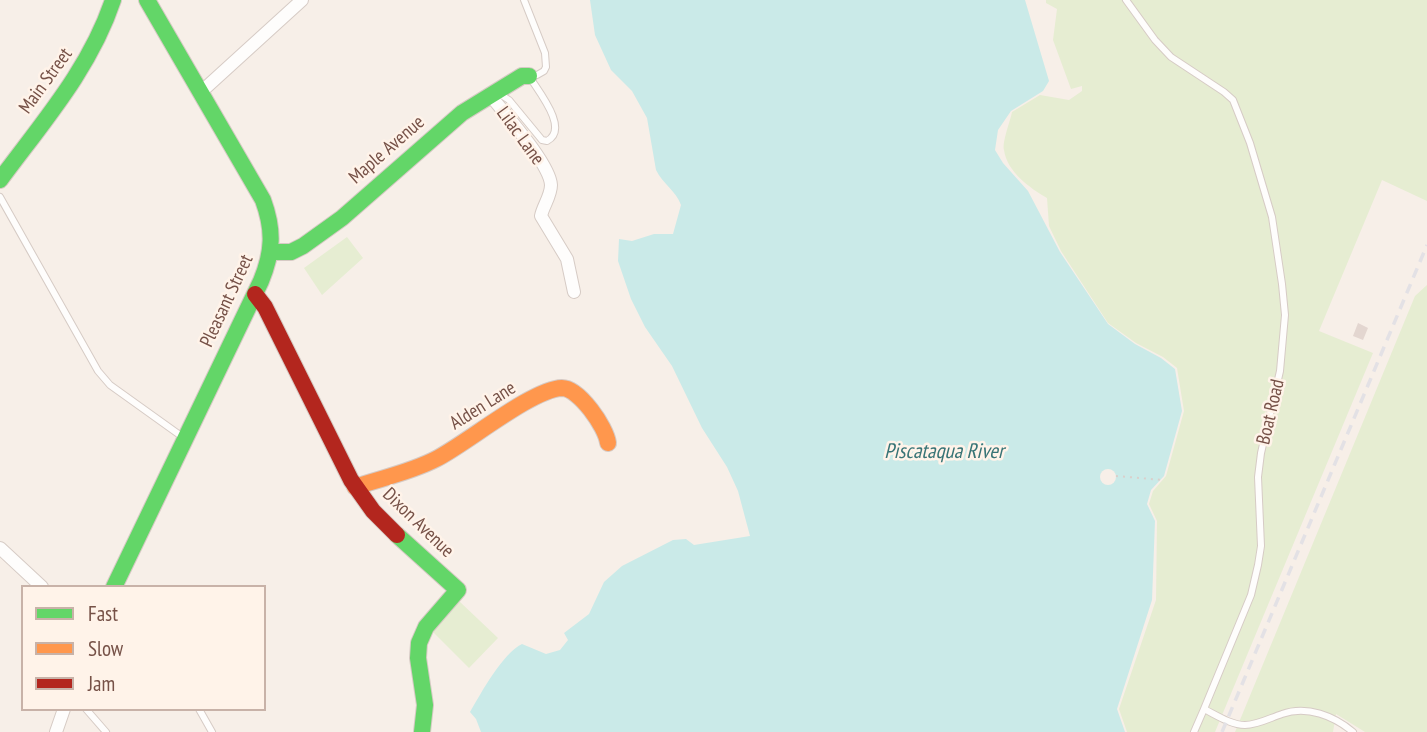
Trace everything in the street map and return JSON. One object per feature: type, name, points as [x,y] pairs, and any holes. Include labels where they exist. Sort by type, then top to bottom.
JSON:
[{"type":"street","name":"Main Street","points":[[0,180],[91,54],[113,0]]},
{"type":"street","name":"Pleasant Street","points":[[117,585],[256,294],[272,252],[273,233],[268,211],[147,0]]},
{"type":"street","points":[[201,92],[303,0]]},
{"type":"street","name":"Maple Avenue","points":[[272,252],[291,252],[313,239],[342,218],[462,113],[522,76],[529,76]]},
{"type":"street","name":"Lilac Lane","points":[[494,94],[541,162],[550,180],[550,191],[541,216],[567,260],[574,292]]},
{"type":"street","name":"Dixon Avenue","points":[[256,294],[355,487],[376,516],[458,590],[426,627],[419,643],[418,658],[425,705],[422,732]]},
{"type":"street","name":"Alden Lane","points":[[355,487],[430,462],[513,411],[559,388],[570,390],[577,396],[606,429],[608,443]]},
{"type":"street","points":[[0,548],[40,585]]},
{"type":"street","points":[[56,732],[64,711]]},
{"type":"lane","points":[[494,94],[509,100],[542,140],[551,139],[555,135],[557,125],[529,76],[544,71],[546,60],[524,0]]},
{"type":"lane","name":"Boat Road","points":[[1126,0],[1171,57],[1233,100],[1250,143],[1272,217],[1282,284],[1282,362],[1258,477],[1261,546],[1258,565],[1246,610],[1194,732]]},
{"type":"lane","points":[[0,197],[98,371],[110,385],[186,439]]},
{"type":"lane","points":[[1204,709],[1227,721],[1244,725],[1285,712],[1307,711],[1326,715],[1353,732]]},
{"type":"lane","points":[[88,711],[106,732]]},
{"type":"lane","points":[[200,711],[212,732]]},
{"type":"path","points":[[1116,476],[1163,480]]},
{"type":"green space","points":[[1046,0],[1427,0],[1427,201],[1382,180],[1319,331],[1373,353],[1215,732],[1127,732],[1119,709],[1156,600],[1157,521],[1149,504],[1153,491],[1166,476],[1184,411],[1177,368],[1108,323],[1061,251],[1049,226],[1047,198],[1020,178],[1006,158],[1004,142],[1012,112],[1040,95],[1069,100],[1082,91],[1082,86],[1071,89],[1053,40],[1057,9],[1046,3]]},
{"type":"green space","points":[[347,237],[363,258],[322,295],[304,268]]},
{"type":"green space","points":[[1427,285],[1427,732],[1365,732],[1336,714],[1333,732],[1235,732],[1415,296]]},
{"type":"green space","points":[[459,601],[498,638],[469,668],[431,630]]},
{"type":"water","name":"Piscataqua River","points":[[590,0],[1025,0],[1049,81],[1043,91],[1011,111],[998,130],[995,150],[1028,191],[1060,252],[1108,324],[1175,369],[1182,411],[1164,476],[1151,490],[1147,504],[1155,521],[1152,600],[1117,709],[1125,732],[481,732],[470,712],[507,656],[522,644],[546,654],[560,650],[568,640],[564,633],[589,614],[604,582],[622,566],[673,540],[686,539],[694,545],[750,536],[738,491],[727,467],[702,428],[672,366],[645,327],[631,299],[618,261],[619,239],[632,241],[654,234],[673,234],[681,205],[656,170],[647,118],[632,91],[611,70],[595,35]]},
{"type":"pier","points":[[1105,469],[1111,469],[1116,477],[1114,483],[1105,485],[1100,480],[1100,474]]},
{"type":"building","points":[[1358,323],[1368,328],[1363,340],[1353,336]]},
{"type":"railway","points":[[1222,732],[1427,245]]},
{"type":"traffic: fast","points":[[0,180],[64,95],[92,49],[113,0]]},
{"type":"traffic: fast","points":[[115,585],[261,281],[271,241],[263,200],[147,0]]},
{"type":"traffic: fast","points":[[272,252],[291,252],[303,246],[342,218],[462,113],[522,76],[529,76]]},
{"type":"traffic: fast","points":[[397,535],[458,590],[426,627],[419,643],[418,658],[425,705],[422,732]]},
{"type":"traffic: slow","points":[[355,487],[426,464],[534,397],[562,388],[576,394],[591,410],[608,443]]},
{"type":"traffic: jam","points":[[255,294],[265,307],[351,480],[373,511],[397,535]]}]
